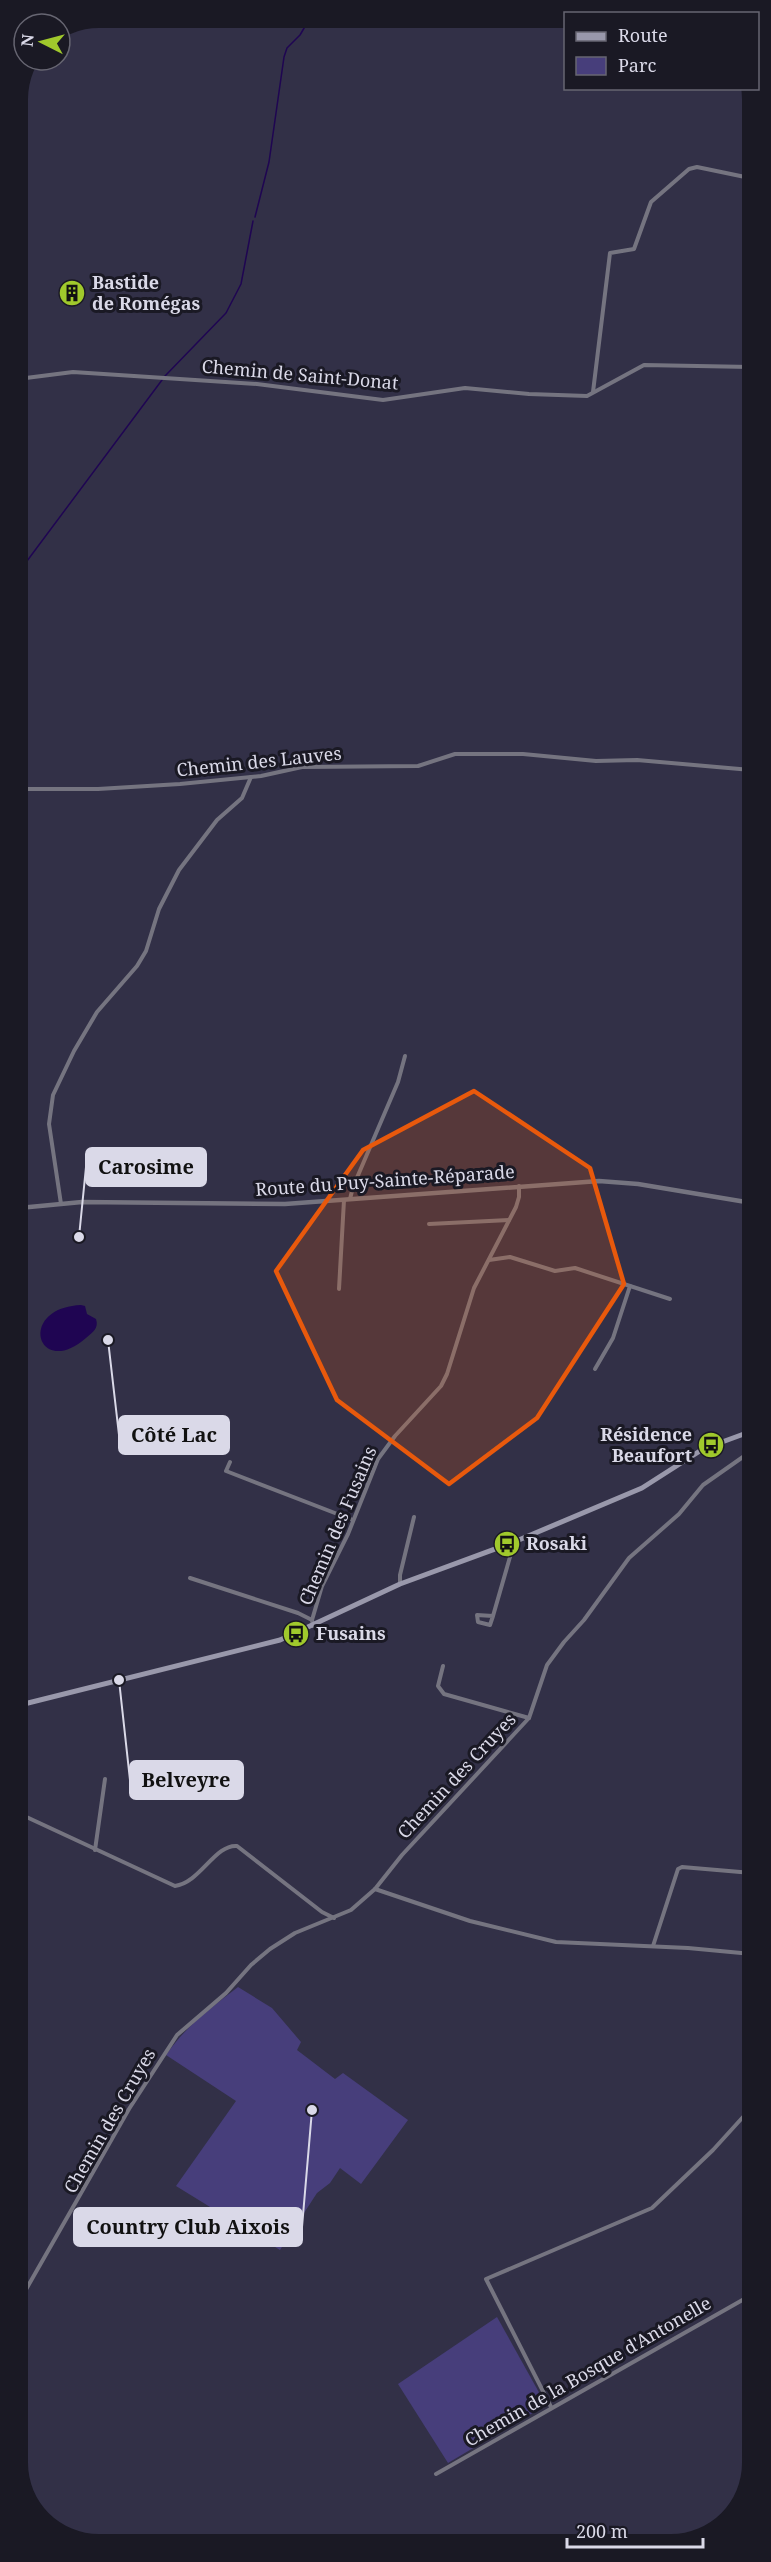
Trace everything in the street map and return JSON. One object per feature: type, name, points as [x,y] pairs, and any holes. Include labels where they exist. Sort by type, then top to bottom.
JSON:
[{"type":"main road","points":[[28,1703],[280,1640],[400,1584],[514,1542],[642,1488],[703,1449],[742,1434]]},
{"type":"street","points":[[593,392],[610,253],[634,249],[651,202],[689,169],[697,167],[742,176]]},
{"type":"street","name":"Chemin de Saint-Donat","points":[[28,377],[73,372],[257,384],[383,400],[465,388],[587,396],[644,366],[742,367]]},
{"type":"street","name":"Chemin des Lauves","points":[[28,789],[157,786],[251,777],[302,767],[418,766],[455,754],[523,754],[596,761],[637,760],[742,769]]},
{"type":"street","points":[[61,1204],[49,1124],[53,1095],[97,1012],[137,966],[146,951],[159,909],[179,870],[210,829],[242,798],[251,777]]},
{"type":"street","points":[[339,1288],[347,1199],[398,1082],[405,1056]]},
{"type":"street","name":"Route du Puy-Sainte-Réparade","points":[[28,1207],[82,1202],[258,1205],[577,1181],[621,1182],[742,1201]]},
{"type":"street","name":"Chemin des Fusains","points":[[313,1623],[322,1586],[386,1447],[441,1386],[447,1374],[474,1288],[509,1220],[519,1197],[519,1186]]},
{"type":"street","points":[[429,1224],[509,1220]]},
{"type":"street","points":[[488,1260],[510,1257],[555,1271],[575,1268],[670,1299]]},
{"type":"street","points":[[595,1369],[613,1338],[630,1286]]},
{"type":"street","name":"Chemin des Cruyes","points":[[28,2288],[129,2109],[177,2036],[226,1993],[251,1965],[270,1949],[295,1933],[351,1910],[375,1889],[402,1855],[529,1718],[547,1665],[584,1620],[629,1558],[679,1514],[703,1485],[742,1459]]},
{"type":"street","points":[[230,1462],[226,1471],[353,1520]]},
{"type":"street","points":[[400,1584],[400,1575],[414,1517]]},
{"type":"street","points":[[493,1616],[514,1542]]},
{"type":"street","points":[[190,1578],[298,1613],[313,1623]]},
{"type":"street","points":[[443,1665],[438,1686],[444,1694],[529,1718]]},
{"type":"street","points":[[95,1850],[105,1779]]},
{"type":"street","points":[[28,1818],[175,1886],[192,1880],[225,1849],[237,1846],[322,1912],[334,1918]]},
{"type":"street","points":[[653,1946],[678,1869],[682,1867],[742,1872]]},
{"type":"street","points":[[375,1889],[470,1922],[556,1942],[653,1946],[742,1953]]},
{"type":"street","points":[[551,2407],[486,2279],[651,2208],[713,2150],[742,2118]]},
{"type":"street","name":"Chemin de la Bosque d'Antonelle","points":[[436,2474],[742,2300]]},
{"type":"highlighted area","points":[[474,1091],[590,1168],[624,1284],[537,1418],[449,1484],[337,1400],[276,1271],[363,1150]]},
{"type":"green space","points":[[238,1987],[272,2008],[301,2042],[297,2050],[335,2079],[343,2073],[408,2120],[361,2184],[340,2168],[330,2183],[317,2193],[280,2250],[176,2186],[236,2101],[166,2055],[190,2026]]},
{"type":"green space","points":[[497,2317],[546,2405],[448,2463],[398,2384]]},
{"type":"shaded area","points":[[85,1306],[87,1314],[96,1319],[97,1325],[93,1332],[69,1349],[56,1351],[46,1347],[41,1338],[41,1328],[48,1317],[61,1309]]},
{"type":"waterway","points":[[255,217],[269,162],[284,57],[287,48],[304,28]]},
{"type":"waterway","points":[[165,376],[226,313],[241,284],[253,221]]},
{"type":"waterway","points":[[28,560],[162,380]]},
{"type":"place","name":"Bastide de Romégas","points":[[72,293]]},
{"type":"place","name":"Carosime","points":[[79,1237]]},
{"type":"place","name":"Côté Lac","points":[[108,1340]]},
{"type":"place","name":"Résidence Beaufort","points":[[711,1445]]},
{"type":"place","name":"Rosaki","points":[[507,1544]]},
{"type":"place","name":"Fusains","points":[[296,1634]]},
{"type":"place","name":"Belveyre","points":[[119,1680]]},
{"type":"place","name":"Country Club Aixois","points":[[312,2110]]}]
